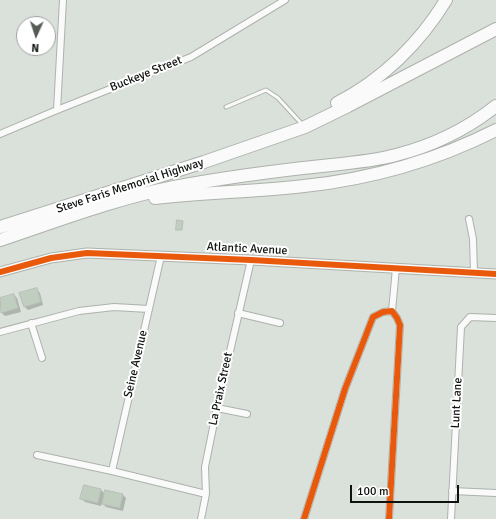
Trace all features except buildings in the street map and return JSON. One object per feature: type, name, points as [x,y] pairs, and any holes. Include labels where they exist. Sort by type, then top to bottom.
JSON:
[{"type":"highway","points":[[301,125],[345,99],[382,74],[404,54],[431,23],[446,0]]},
{"type":"highway","points":[[301,125],[348,106],[496,29]]},
{"type":"highway","points":[[0,241],[128,197],[174,187],[268,172],[360,162],[395,156],[423,147],[456,133],[496,106]]},
{"type":"highway","name":"Steve Faris Memorial Highway","points":[[0,227],[197,164],[260,142],[301,125]]},
{"type":"highway","points":[[0,241],[129,202],[191,194],[305,186],[382,172],[429,158],[480,138],[496,130]]},
{"type":"street","points":[[57,110],[63,0]]},
{"type":"street","name":"Buckeye Street","points":[[0,134],[191,57],[285,0]]},
{"type":"street","points":[[469,219],[473,239],[474,273]]},
{"type":"street","name":"Atlantic Avenue","points":[[0,272],[33,262],[69,255],[94,253],[496,274]]},
{"type":"street","name":"Seine Avenue","points":[[112,471],[161,256]]},
{"type":"street","name":"La Praix Street","points":[[201,519],[206,494],[205,468],[238,313],[251,260]]},
{"type":"street","points":[[389,519],[400,325],[392,311],[396,268]]},
{"type":"street","points":[[0,332],[79,311],[114,307],[149,309]]},
{"type":"street","points":[[304,519],[344,389],[373,317],[382,312],[392,311]]},
{"type":"street","points":[[238,313],[280,323]]},
{"type":"street","name":"Lunt Lane","points":[[450,519],[461,327],[470,317],[496,318]]},
{"type":"street","points":[[31,323],[42,358]]},
{"type":"street","points":[[217,408],[247,414]]},
{"type":"street","points":[[37,455],[112,471],[206,494]]},
{"type":"street","points":[[452,491],[496,493]]},
{"type":"lane","points":[[226,107],[266,90],[278,98],[301,125]]},
{"type":"cycle path","points":[[0,272],[51,258],[87,253],[251,260],[496,274]]},
{"type":"cycle path","points":[[304,519],[345,389],[373,317],[383,312],[392,311],[400,325],[389,519]]}]
